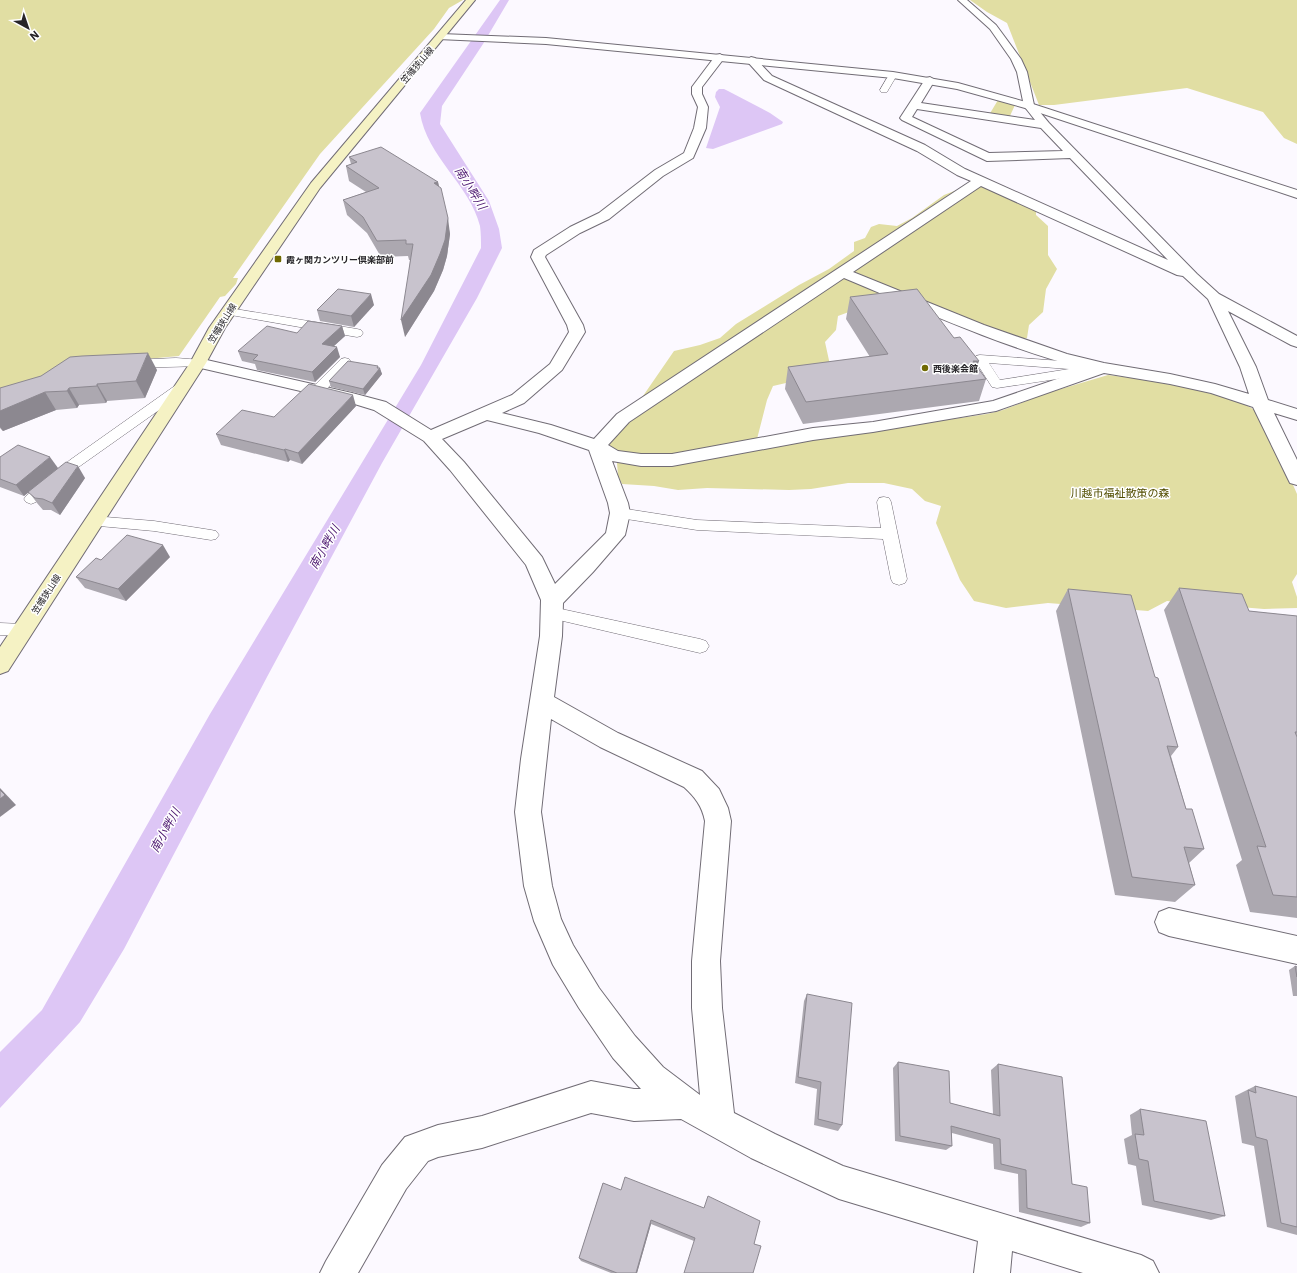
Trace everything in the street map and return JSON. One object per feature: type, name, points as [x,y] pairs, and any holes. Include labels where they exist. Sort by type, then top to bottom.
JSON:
[{"type":"main road","name":"笠幡狭山線","points":[[0,665],[198,363],[228,312],[314,186],[471,0]]},
{"type":"street","points":[[962,0],[993,27],[1016,59],[1022,72],[1029,106],[1072,154],[1192,277],[1214,297],[1297,342]]},
{"type":"street","points":[[441,37],[546,40],[751,60],[930,80],[958,86],[1029,106],[1297,194]]},
{"type":"street","points":[[430,437],[518,399],[556,367],[577,332],[575,325],[538,257],[539,253],[575,230],[604,216],[659,173],[689,155],[700,128],[703,107],[697,94],[697,88],[720,58]]},
{"type":"street","points":[[751,60],[768,78],[908,142],[980,181],[1192,277]]},
{"type":"street","points":[[930,80],[906,118],[987,157],[1072,154]]},
{"type":"street","points":[[914,105],[1045,125]]},
{"type":"street","points":[[597,446],[623,418],[980,181]]},
{"type":"street","points":[[842,272],[978,328],[1061,357],[1103,368],[1170,379],[1215,389],[1297,414]]},
{"type":"street","points":[[1214,297],[1248,368],[1260,403],[1297,479]]},
{"type":"street","points":[[198,363],[380,406],[430,437],[457,466],[535,562],[552,607],[551,636],[533,759],[528,812],[538,886],[548,921],[563,955],[589,998],[624,1047],[652,1078],[682,1103],[763,1146],[839,1182],[1141,1273]]},
{"type":"street","points":[[486,414],[545,429],[597,446],[613,456],[641,460],[672,460],[814,434],[873,427],[996,406],[1029,393],[1103,368]]},
{"type":"street","points":[[552,607],[615,535],[620,513],[618,503],[597,446]]},
{"type":"street","points":[[542,702],[609,740],[693,779],[703,787],[711,797],[716,809],[718,821],[706,961],[707,1008],[719,1123]]},
{"type":"street","points":[[1170,922],[1297,950]]},
{"type":"street","points":[[338,1273],[394,1177],[417,1149],[438,1141],[482,1132],[591,1097],[634,1105],[682,1103]]},
{"type":"street","points":[[992,1273],[997,1230]]},
{"type":"lane","points":[[884,90],[893,75]]},
{"type":"lane","points":[[228,312],[357,333]]},
{"type":"lane","points":[[980,359],[1018,362],[1103,368],[997,384],[980,359]]},
{"type":"lane","points":[[122,365],[176,362],[198,363]]},
{"type":"lane","points":[[318,391],[345,362]]},
{"type":"lane","points":[[31,499],[75,463],[181,388]]},
{"type":"lane","points":[[884,502],[899,579]]},
{"type":"lane","points":[[620,513],[698,526],[890,534]]},
{"type":"lane","points":[[93,521],[154,526],[211,534]]},
{"type":"lane","points":[[552,607],[700,646]]},
{"type":"lane","points":[[0,629],[22,630]]},
{"type":"green space","points":[[0,0],[463,0],[449,8],[434,29],[320,154],[233,278],[238,278],[236,284],[225,296],[220,297],[179,356],[70,366],[0,401]]},
{"type":"green space","points":[[970,0],[1297,0],[1297,144],[1284,138],[1263,112],[1187,88],[1054,105],[1039,105],[1007,23],[987,12]]},
{"type":"green space","points":[[998,100],[1015,105],[1009,118],[989,115]]},
{"type":"green space","name":"川越市福祉散策の森","points":[[1001,185],[1020,195],[1036,208],[1036,215],[1048,226],[1048,255],[1057,269],[1046,289],[1043,312],[1029,325],[1027,338],[1010,343],[940,311],[865,306],[838,316],[836,330],[825,342],[830,365],[812,377],[773,386],[767,400],[757,439],[796,443],[987,414],[1003,410],[1044,394],[1108,375],[1184,387],[1237,400],[1262,414],[1297,494],[1297,574],[1292,582],[1297,597],[1297,608],[1264,609],[1167,601],[1148,611],[1048,603],[1006,608],[974,601],[960,580],[936,523],[941,506],[925,501],[912,489],[884,483],[848,483],[811,489],[789,490],[707,488],[678,490],[654,486],[622,484],[618,476],[617,463],[609,445],[623,428],[644,410],[643,396],[674,351],[700,345],[720,338],[736,324],[799,285],[829,269],[854,251],[854,242],[865,238],[871,227],[879,224],[897,226],[912,218],[944,195],[967,186]]},
{"type":"water","name":"南小畔川","points":[[500,0],[509,0],[483,44],[442,106],[440,124],[489,201],[499,229],[502,248],[477,298],[382,463],[267,677],[124,949],[80,1022],[0,1108],[0,1052],[42,1010],[210,714],[421,365],[481,248],[480,226],[475,211],[431,143],[424,129],[420,113]]},
{"type":"water","points":[[719,89],[724,89],[770,113],[783,122],[782,124],[713,149],[706,148],[720,107],[715,97],[716,92]]},
{"type":"building","points":[[381,147],[438,182],[434,183],[441,188],[448,218],[445,240],[431,275],[401,320],[413,244],[406,244],[406,240],[377,241],[363,217],[343,200],[379,188],[346,166],[357,162],[349,157]]},
{"type":"building","points":[[338,289],[371,294],[351,316],[317,310]]},
{"type":"building","points":[[917,289],[954,338],[960,337],[979,361],[973,361],[986,379],[806,402],[788,367],[888,354],[850,297]]},
{"type":"building","points":[[308,321],[342,326],[322,344],[337,347],[312,372],[253,360],[258,355],[238,351],[267,326],[297,333]]},
{"type":"building","points":[[148,353],[136,381],[97,384],[97,386],[69,388],[67,391],[45,392],[0,411],[0,388],[41,376],[70,357]]},
{"type":"building","points":[[348,361],[378,366],[377,368],[380,368],[363,389],[329,381]]},
{"type":"building","points":[[309,384],[353,395],[298,453],[216,434],[242,410],[274,417]]},
{"type":"building","points":[[18,445],[50,457],[16,485],[0,479],[0,457]]},
{"type":"building","points":[[66,462],[78,466],[52,503],[43,499],[35,498],[28,492]]},
{"type":"building","points":[[127,535],[163,545],[118,589],[76,577],[96,558],[101,560]]},
{"type":"building","points":[[1179,588],[1242,594],[1249,611],[1297,616],[1297,732],[1295,732],[1297,737],[1297,897],[1273,895],[1257,846],[1266,847]]},
{"type":"building","points":[[1068,589],[1131,595],[1155,677],[1158,678],[1178,747],[1167,746],[1186,809],[1192,809],[1204,849],[1184,847],[1195,885],[1132,877]]},
{"type":"building","points":[[0,790],[5,795],[0,799]]},
{"type":"building","points":[[807,994],[852,1003],[842,1125],[818,1119],[821,1082],[798,1077]]},
{"type":"building","points":[[898,1062],[949,1071],[950,1103],[1000,1116],[998,1064],[1062,1077],[1072,1184],[1087,1187],[1090,1223],[1027,1208],[1026,1170],[1001,1164],[1000,1139],[951,1126],[952,1146],[900,1136]]},
{"type":"building","points":[[1255,1086],[1297,1097],[1297,1227],[1281,1223],[1267,1140],[1256,1137],[1248,1090],[1256,1093]]},
{"type":"building","points":[[1140,1109],[1206,1121],[1225,1216],[1154,1201],[1148,1161],[1139,1159],[1135,1134],[1144,1135]]},
{"type":"building","points":[[625,1177],[704,1208],[708,1196],[760,1221],[754,1244],[761,1246],[753,1273],[684,1273],[695,1238],[651,1220],[636,1273],[617,1273],[579,1258],[603,1183],[621,1190]]},
{"type":"place","name":"霞ヶ関カンツリー倶楽部前","points":[[278,259]]},
{"type":"place","name":"西後楽会館","points":[[925,368]]}]
